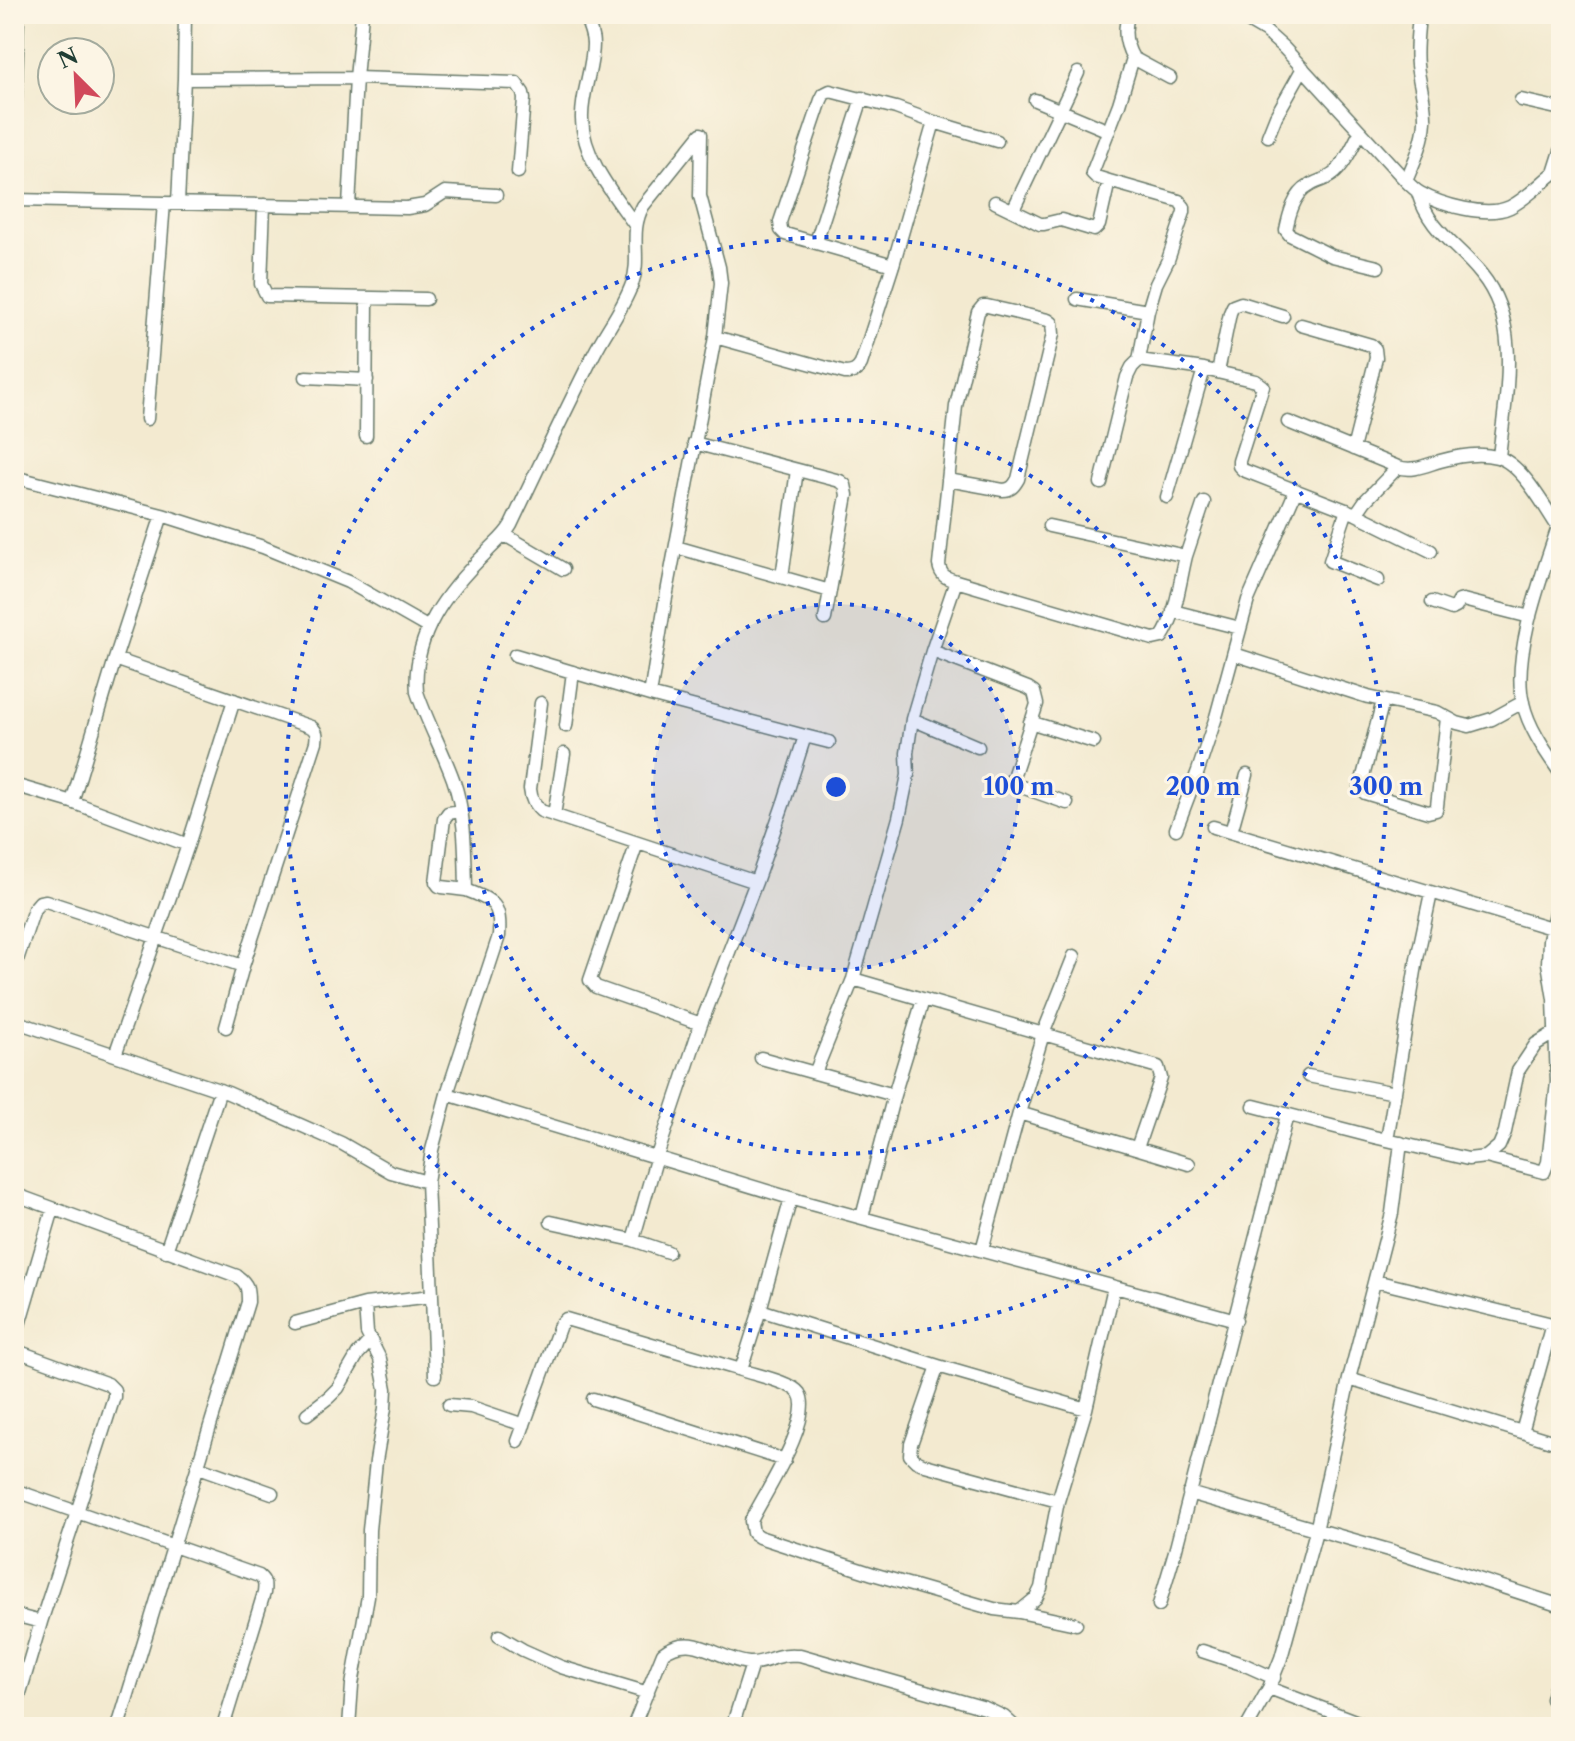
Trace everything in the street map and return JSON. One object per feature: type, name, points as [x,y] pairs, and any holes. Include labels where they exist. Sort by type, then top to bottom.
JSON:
[{"type":"street","points":[[14,158],[18,14]]},
{"type":"street","points":[[178,203],[185,14]]},
{"type":"street","points":[[349,206],[362,14]]},
{"type":"street","points":[[584,14],[593,45],[582,104],[585,144],[635,225]]},
{"type":"street","points":[[1129,14],[1126,36],[1133,58],[1170,78]]},
{"type":"street","points":[[1236,14],[1265,31],[1284,48],[1418,193],[1472,210],[1508,208],[1558,172],[1561,151]]},
{"type":"street","points":[[1406,181],[1420,147],[1425,124],[1425,104],[1416,50],[1419,14]]},
{"type":"street","points":[[1101,483],[1127,377],[1139,360],[1156,284],[1184,212],[1179,201],[1096,177],[1092,173],[1133,58]]},
{"type":"street","points":[[1268,136],[1303,68]]},
{"type":"street","points":[[1013,210],[1078,73]]},
{"type":"street","points":[[184,79],[356,78],[516,83],[524,99],[518,172]]},
{"type":"street","points":[[893,265],[785,234],[781,230],[780,222],[824,94],[830,91],[862,98],[997,141]]},
{"type":"street","points":[[816,242],[862,98]]},
{"type":"street","points":[[1035,100],[1109,131]]},
{"type":"street","points":[[1521,100],[1561,109]]},
{"type":"street","points":[[715,337],[845,373],[858,370],[893,265],[934,122]]},
{"type":"street","points":[[1360,132],[1334,175],[1299,194],[1286,230],[1332,256],[1378,267]]},
{"type":"street","points":[[466,890],[461,811],[453,780],[417,692],[418,655],[427,627],[443,603],[505,535],[597,347],[623,306],[634,281],[637,265],[635,225],[643,206],[701,134],[700,196],[721,283],[715,337],[650,695]]},
{"type":"street","points":[[995,202],[1040,224],[1061,220],[1094,230],[1099,225],[1109,181]]},
{"type":"street","points":[[14,200],[415,208],[445,192],[496,195]]},
{"type":"street","points":[[1418,193],[1422,206],[1438,231],[1483,276],[1503,314],[1508,339],[1508,365],[1499,457]]},
{"type":"street","points":[[147,419],[164,203]]},
{"type":"street","points":[[264,205],[261,284],[267,296],[426,299]]},
{"type":"street","points":[[366,436],[367,299]]},
{"type":"street","points":[[1077,299],[1148,311]]},
{"type":"street","points":[[1167,497],[1233,306],[1241,303],[1283,316]]},
{"type":"street","points":[[948,480],[1009,490],[1018,479],[1053,334],[1052,323],[991,306],[980,308],[956,406],[948,480],[939,565],[941,574],[1153,639],[1162,637],[1173,611],[1186,556],[1204,502]]},
{"type":"street","points":[[1301,325],[1371,345],[1375,349],[1376,358],[1353,449]]},
{"type":"street","points":[[1139,360],[1256,381],[1263,386],[1239,466],[1247,472],[1352,512],[1431,551]]},
{"type":"street","points":[[306,377],[367,380]]},
{"type":"street","points":[[1288,422],[1404,469],[1465,456],[1499,457],[1524,478],[1560,527],[1530,617],[1521,669],[1523,702],[1530,724],[1561,774]]},
{"type":"street","points":[[694,443],[840,481],[847,489],[825,619]]},
{"type":"street","points":[[1378,580],[1330,561],[1352,512],[1398,467]]},
{"type":"street","points":[[782,577],[797,470]]},
{"type":"street","points":[[14,477],[162,515],[263,547],[348,582],[427,627]]},
{"type":"street","points":[[1176,829],[1198,771],[1248,600],[1296,490]]},
{"type":"street","points":[[72,802],[162,515]]},
{"type":"street","points":[[1049,526],[1186,556]]},
{"type":"street","points":[[505,535],[563,569]]},
{"type":"street","points":[[676,547],[830,591]]},
{"type":"street","points":[[815,1073],[853,979],[899,818],[908,775],[907,753],[912,719],[956,581]]},
{"type":"street","points":[[1432,602],[1452,609],[1463,600],[1530,617]]},
{"type":"street","points":[[1173,611],[1240,628]]},
{"type":"street","points":[[932,651],[1034,692],[1037,704],[1012,780],[1019,786],[1067,803]]},
{"type":"street","points":[[1234,654],[1383,701],[1427,709],[1469,726],[1523,702]]},
{"type":"street","points":[[515,655],[650,695],[829,742]]},
{"type":"street","points":[[115,659],[311,727],[317,735],[226,1027]]},
{"type":"street","points":[[566,726],[573,672]]},
{"type":"street","points":[[115,1055],[188,845],[234,700]]},
{"type":"street","points":[[1383,701],[1360,788],[1365,793],[1428,812],[1436,810],[1437,806],[1447,718]]},
{"type":"street","points":[[541,703],[530,789],[531,798],[541,811],[756,882]]},
{"type":"street","points":[[912,719],[978,747]]},
{"type":"street","points":[[1030,722],[1094,742]]},
{"type":"street","points":[[633,1240],[701,1024],[756,882],[805,736]]},
{"type":"street","points":[[554,815],[564,754]]},
{"type":"street","points":[[1231,832],[1247,775]]},
{"type":"street","points":[[14,785],[72,802],[188,845]]},
{"type":"street","points":[[435,1376],[427,1182],[447,1094],[499,936],[496,907],[466,890],[442,887],[436,882],[444,819],[448,813],[461,811]]},
{"type":"street","points":[[1213,827],[1551,928]]},
{"type":"street","points":[[637,843],[590,980],[596,987],[701,1024]]},
{"type":"street","points":[[1254,1106],[1468,1159],[1486,1157],[1544,1172],[1548,1162],[1557,1082],[1558,1034],[1548,963],[1551,928],[1561,886]]},
{"type":"street","points":[[1387,1140],[1431,893]]},
{"type":"street","points":[[14,969],[34,909],[40,902],[46,901],[243,966]]},
{"type":"street","points":[[982,1250],[1043,1034],[1074,956]]},
{"type":"street","points":[[853,979],[1158,1067],[1161,1078],[1137,1148]]},
{"type":"street","points":[[862,1217],[923,1000]]},
{"type":"street","points":[[14,1021],[220,1090],[341,1143],[391,1172],[427,1182]]},
{"type":"street","points":[[1486,1157],[1499,1146],[1505,1132],[1518,1071],[1536,1044],[1558,1034]]},
{"type":"street","points":[[761,1058],[894,1095]]},
{"type":"street","points":[[1308,1076],[1395,1093]]},
{"type":"street","points":[[166,1251],[220,1090]]},
{"type":"street","points":[[447,1094],[791,1198],[1236,1320]]},
{"type":"street","points":[[1019,1113],[1189,1164]]},
{"type":"street","points":[[1159,1605],[1236,1320],[1287,1115]]},
{"type":"street","points":[[1247,1727],[1272,1683],[1281,1658],[1316,1531],[1349,1379],[1392,1213],[1401,1143]]},
{"type":"street","points":[[14,1194],[237,1276],[246,1283],[248,1290],[248,1302],[199,1467],[118,1727]]},
{"type":"street","points":[[741,1370],[791,1198]]},
{"type":"street","points":[[14,1342],[53,1209]]},
{"type":"street","points":[[551,1222],[633,1240],[668,1252]]},
{"type":"street","points":[[1375,1281],[1552,1324],[1522,1432]]},
{"type":"street","points":[[1019,1612],[1036,1598],[1041,1588],[1058,1501],[1086,1409],[1114,1287]]},
{"type":"street","points":[[295,1323],[365,1304],[432,1296]]},
{"type":"street","points":[[349,1727],[352,1685],[368,1596],[372,1495],[386,1398],[380,1359],[367,1333],[365,1304]]},
{"type":"street","points":[[760,1310],[1086,1409]]},
{"type":"street","points":[[518,1441],[560,1325],[566,1319],[741,1370],[789,1386],[798,1391],[802,1401],[797,1429],[785,1460],[751,1521],[753,1533],[873,1574],[994,1609],[1076,1624]]},
{"type":"street","points":[[307,1414],[338,1388],[358,1354],[370,1341]]},
{"type":"street","points":[[14,1350],[108,1384],[114,1390],[14,1713]]},
{"type":"street","points":[[938,1366],[910,1455],[925,1465],[1058,1501]]},
{"type":"street","points":[[1349,1379],[1561,1444]]},
{"type":"street","points":[[593,1399],[785,1460]]},
{"type":"street","points":[[449,1405],[471,1407],[524,1425]]},
{"type":"street","points":[[199,1467],[272,1493]]},
{"type":"street","points":[[14,1490],[259,1576],[263,1580],[265,1585],[223,1727]]},
{"type":"street","points":[[1189,1493],[1392,1551],[1561,1606]]},
{"type":"street","points":[[14,1615],[41,1622]]},
{"type":"street","points":[[499,1636],[561,1667],[648,1693]]},
{"type":"street","points":[[633,1727],[663,1653],[673,1646],[694,1645],[752,1664],[779,1656],[800,1655],[985,1708],[1004,1717],[1015,1727]]},
{"type":"street","points":[[1202,1651],[1245,1665],[1272,1683],[1371,1727]]},
{"type":"street","points":[[732,1727],[752,1664]]},
{"type":"street","points":[[1552,1699],[1561,1666]]}]
